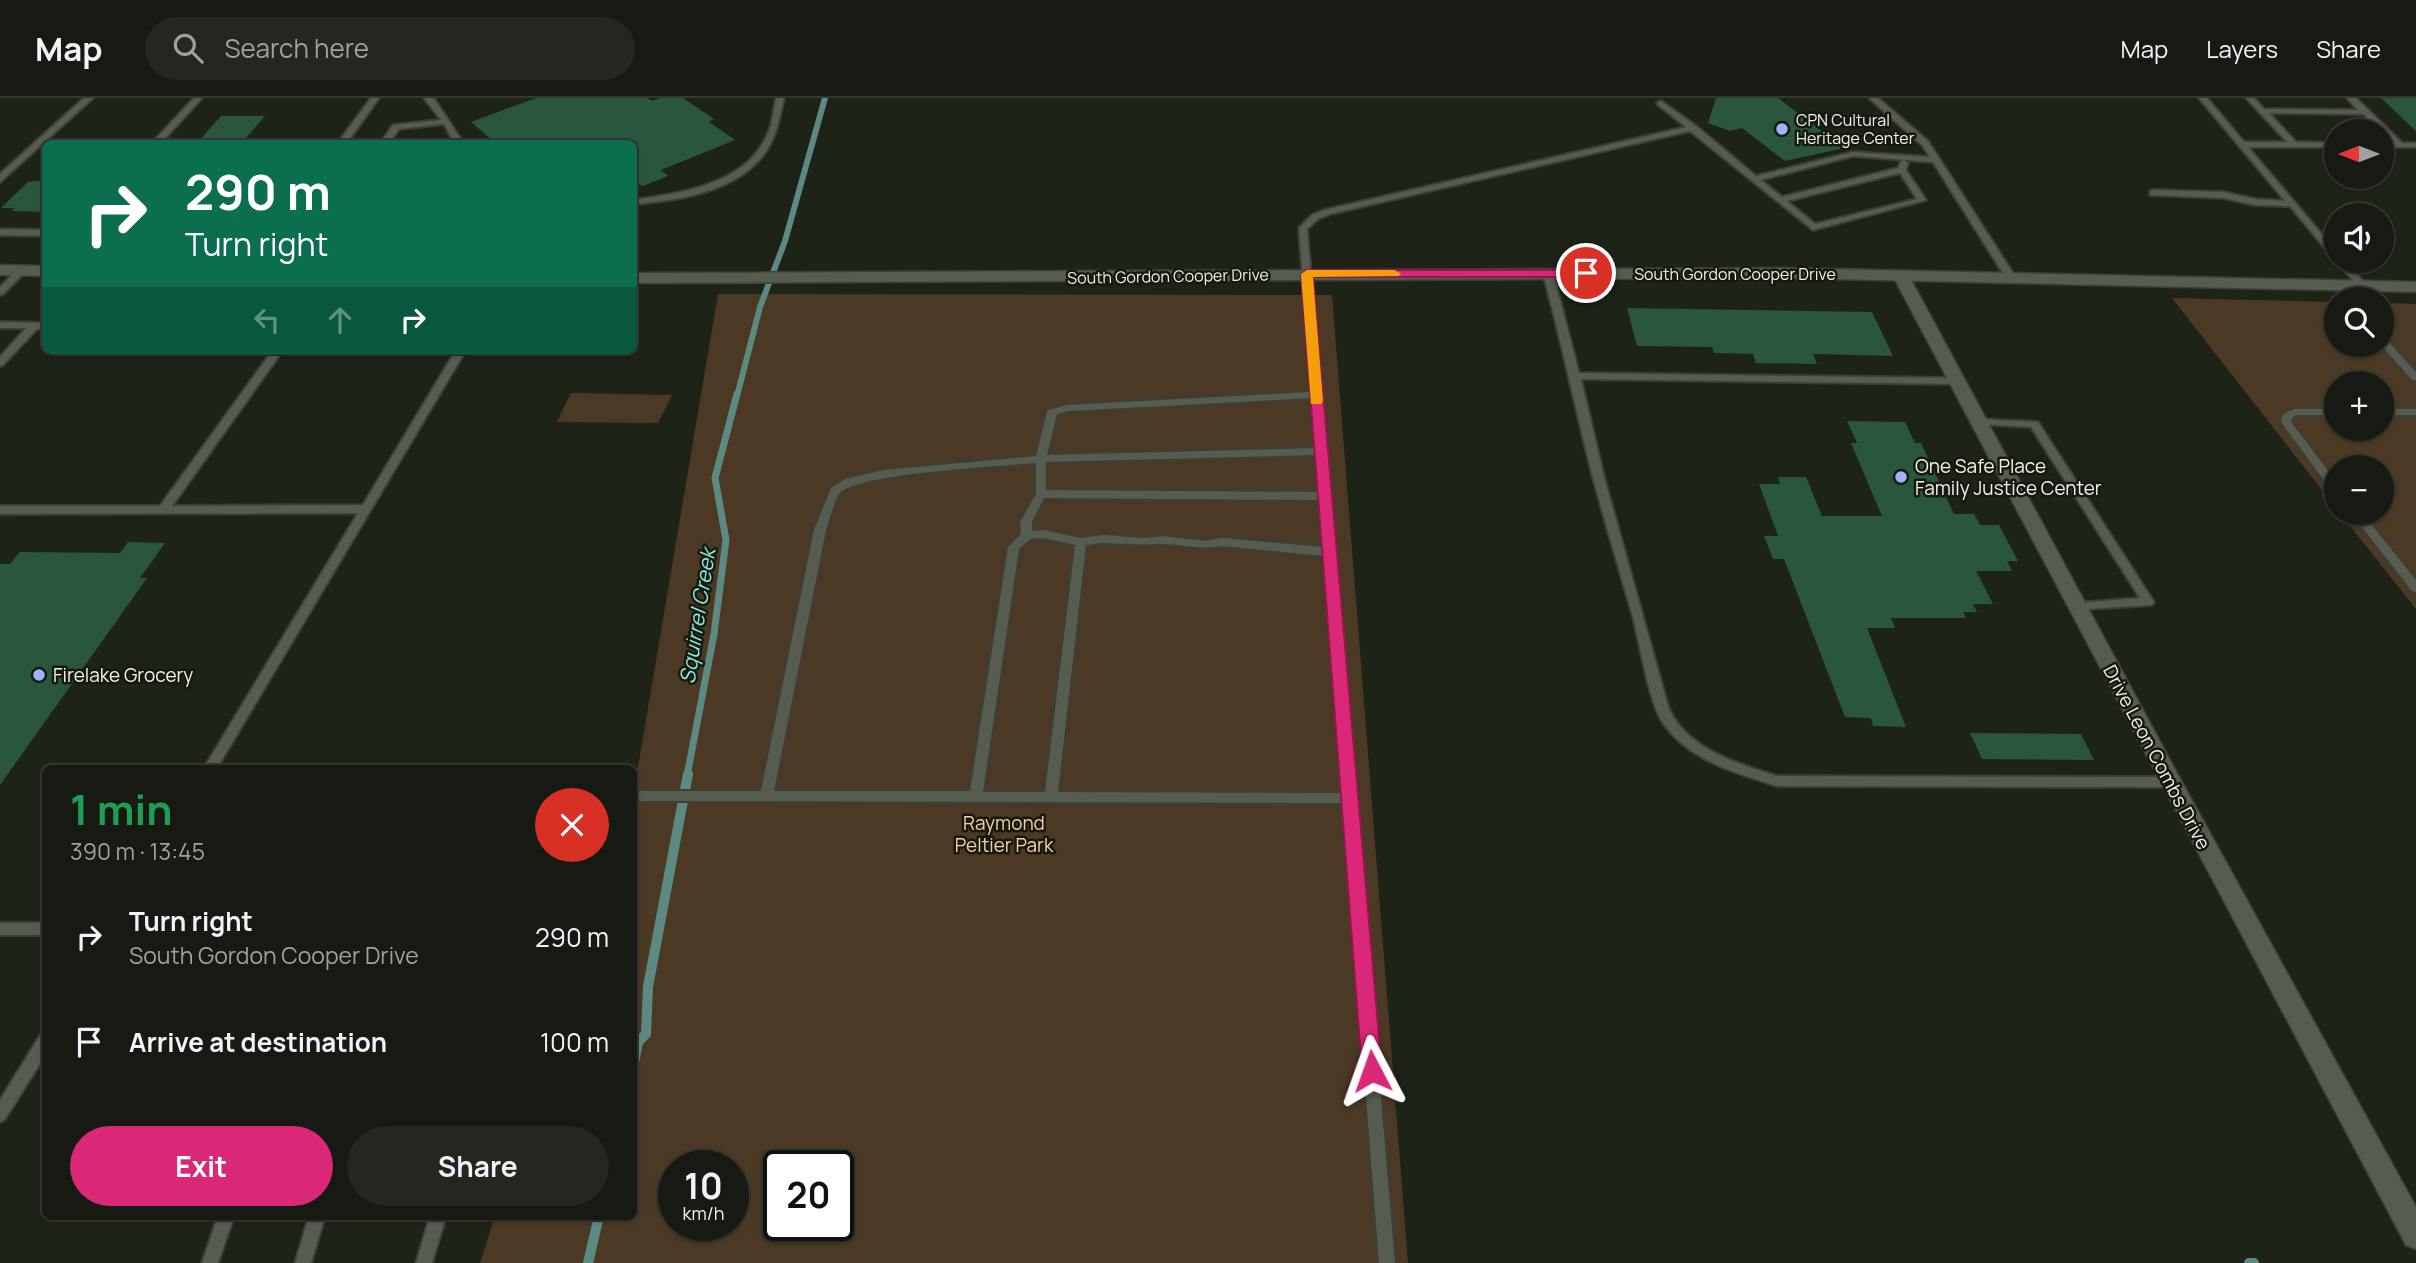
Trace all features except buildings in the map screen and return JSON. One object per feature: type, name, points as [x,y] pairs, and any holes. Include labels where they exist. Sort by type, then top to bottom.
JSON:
[{"type":"main road","points":[[0,270],[42,271]]},
{"type":"main road","name":"South Gordon Cooper Drive","points":[[637,278],[1548,273],[1901,276],[2416,287]]},
{"type":"main road","name":"Drive Leon Combs Drive","points":[[1901,276],[2170,782],[2416,1236]]},
{"type":"lane","points":[[42,140],[89,98]]},
{"type":"lane","points":[[159,140],[198,98]]},
{"type":"lane","points":[[344,140],[374,98]]},
{"type":"lane","points":[[428,98],[436,104],[444,122],[457,140]]},
{"type":"lane","points":[[637,202],[682,196],[734,178],[757,161],[778,122],[780,98]]},
{"type":"lane","points":[[1873,98],[1925,142],[2011,278]]},
{"type":"lane","points":[[2203,98],[2324,242]]},
{"type":"lane","points":[[2250,98],[2293,144]]},
{"type":"lane","points":[[2351,98],[2400,145]]},
{"type":"lane","points":[[1661,103],[1813,227],[1922,200],[1902,170]]},
{"type":"lane","points":[[2263,111],[2366,112]]},
{"type":"lane","points":[[387,140],[396,127],[444,122]]},
{"type":"lane","points":[[1387,1263],[1303,228],[1315,217],[1327,212],[1693,128]]},
{"type":"lane","points":[[0,179],[42,140]]},
{"type":"lane","points":[[2242,144],[2324,145]]},
{"type":"lane","points":[[2394,145],[2416,145]]},
{"type":"lane","points":[[27,154],[42,155]]},
{"type":"lane","points":[[1755,179],[1853,154],[1937,160]]},
{"type":"lane","points":[[1902,170],[1906,157]]},
{"type":"lane","points":[[1781,200],[1902,170]]},
{"type":"lane","points":[[2153,193],[2223,195],[2255,202],[2292,204]]},
{"type":"lane","points":[[0,232],[42,233]]},
{"type":"lane","points":[[0,292],[22,270]]},
{"type":"lane","points":[[1548,273],[1575,376],[1588,447],[1619,543],[1665,718],[1693,748],[1734,768],[1777,781],[2170,782]]},
{"type":"lane","points":[[2351,273],[2362,286]]},
{"type":"lane","points":[[0,325],[40,326]]},
{"type":"lane","points":[[0,363],[40,326]]},
{"type":"lane","points":[[2394,353],[2416,378]]},
{"type":"lane","points":[[163,510],[275,354]]},
{"type":"lane","points":[[212,765],[459,354]]},
{"type":"lane","points":[[1575,376],[1956,381]]},
{"type":"lane","points":[[1027,535],[1026,522],[1041,494],[1041,458],[1052,412],[1068,408],[1315,395]]},
{"type":"lane","points":[[2324,412],[2294,412],[2287,416],[2286,422],[2324,472]]},
{"type":"lane","points":[[2394,412],[2416,412]]},
{"type":"lane","points":[[1978,422],[2034,424],[2148,602],[2077,607]]},
{"type":"lane","points":[[767,794],[820,530],[835,491],[849,482],[884,474],[1041,458],[1320,451]]},
{"type":"lane","points":[[1041,494],[1324,496]]},
{"type":"lane","points":[[0,510],[366,509]]},
{"type":"lane","points":[[2366,525],[2416,588]]},
{"type":"lane","points":[[976,795],[1014,547],[1027,535],[1043,534],[1081,542],[1103,539],[1206,545],[1222,542],[1329,552]]},
{"type":"lane","points":[[1051,796],[1081,542]]},
{"type":"lane","points":[[637,796],[767,794],[1350,797]]},
{"type":"lane","points":[[0,929],[42,929]]},
{"type":"lane","points":[[0,1114],[42,1046]]},
{"type":"lane","points":[[210,1263],[225,1220]]},
{"type":"lane","points":[[303,1263],[316,1220]]},
{"type":"lane","points":[[424,1263],[437,1220]]},
{"type":"green space","name":"Raymond Peltier Park","points":[[718,294],[1332,295],[1408,1263],[480,1263],[494,1220],[637,1220],[637,773]]},
{"type":"green space","points":[[2172,298],[2324,302],[2324,357],[2394,357],[2394,303],[2416,304],[2416,609],[2350,525],[2394,525],[2394,455],[2324,455],[2324,493]]},
{"type":"green space","points":[[571,393],[672,395],[658,423],[557,422]]},
{"type":"waterway","name":"Squirrel Creek","points":[[737,396],[760,307],[785,241],[825,98]]},
{"type":"waterway","name":"Squirrel Creek","points":[[687,776],[714,634],[726,540],[715,478],[737,394]]},
{"type":"waterway","name":"Squirrel Creek","points":[[637,1047],[638,1042],[646,1034],[648,987],[688,774]]},
{"type":"waterway","name":"Squirrel Creek","points":[[588,1263],[598,1220]]},
{"type":"waterway","points":[[2249,1263],[2254,1263]]},
{"type":"slow traffic","points":[[1316,401],[1307,274],[1395,274]]},
{"type":"place","name":"CPN Cultural Heritage Center","points":[[1782,129]]},
{"type":"place","name":"One Safe Place Family Justice Center","points":[[1901,477]]},
{"type":"place","name":"Firelake Grocery","points":[[39,675]]},
{"type":"route","points":[[1372,1071],[1307,274],[1586,273]]}]
